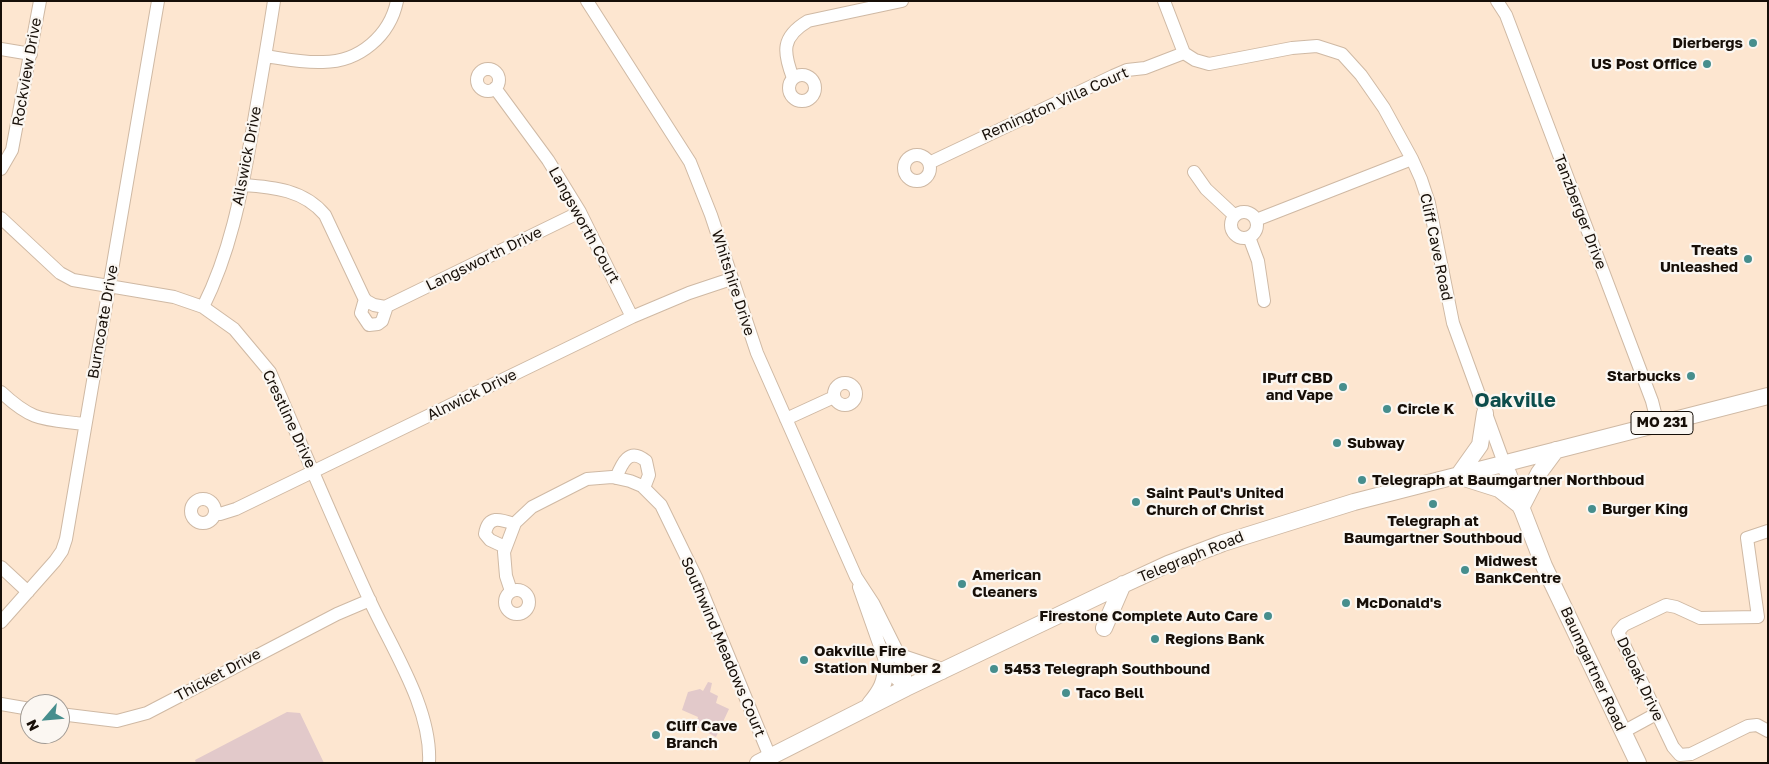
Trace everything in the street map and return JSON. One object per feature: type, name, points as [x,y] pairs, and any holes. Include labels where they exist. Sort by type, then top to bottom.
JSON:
[{"type":"main road","name":"Telegraph Road","points":[[764,760],[867,707],[1123,584],[1168,564],[1252,533],[1336,507],[1768,396]]},
{"type":"main road","points":[[1485,413],[1480,445],[1458,476],[1499,489],[1521,508],[1539,473],[1556,450]]},
{"type":"main road","name":"Baumgartner Road","points":[[1504,463],[1550,580],[1638,763]]},
{"type":"main road","points":[[1104,628],[1123,584]]},
{"type":"main road","points":[[867,707],[881,692],[893,660],[942,671]]},
{"type":"street","name":"Rockview Drive","points":[[1,169],[12,150],[40,1]]},
{"type":"street","name":"Burncoate Drive","points":[[1,622],[62,551],[110,286],[158,1]]},
{"type":"street","name":"Ailswick Drive","points":[[203,307],[218,277],[242,185],[266,56],[274,1]]},
{"type":"street","points":[[266,56],[325,62],[344,58],[366,49],[382,36],[394,15],[397,1]]},
{"type":"street","name":"Whitshire Drive","points":[[587,1],[690,162],[711,215],[757,353],[856,577],[873,603],[893,660],[888,672],[906,688]]},
{"type":"street","points":[[793,78],[785,52],[788,40],[796,28],[808,21],[902,1]]},
{"type":"street","points":[[1164,1],[1184,53]]},
{"type":"street","name":"Tanzberger Drive","points":[[1498,1],[1506,15],[1525,65],[1652,401],[1658,424]]},
{"type":"street","name":"Cliff Cave Road","points":[[1184,53],[1195,60],[1209,64],[1317,46],[1342,54],[1361,75],[1384,108],[1412,159],[1429,203],[1447,302],[1504,463]]},
{"type":"street","points":[[1,50],[31,54]]},
{"type":"street","name":"Remington Villa Court","points":[[929,163],[1112,76],[1127,70],[1145,68],[1184,53]]},
{"type":"street","name":"Langsworth Court","points":[[495,88],[548,160],[580,212],[632,317]]},
{"type":"street","points":[[1256,220],[1412,159]]},
{"type":"street","points":[[1194,172],[1206,189],[1235,216]]},
{"type":"street","name":"Langsworth Drive","points":[[242,185],[275,187],[303,196],[316,204],[325,215],[365,299],[361,313],[369,324],[378,324],[382,321],[387,306],[580,212]]},
{"type":"street","points":[[1244,212],[1249,213],[1256,220],[1256,230],[1249,237],[1244,238],[1235,234],[1231,225],[1235,216],[1244,212]]},
{"type":"street","name":"Crestline Drive","points":[[1,218],[60,273],[73,280],[174,297],[203,307],[234,329],[270,372],[423,716],[428,735],[429,763]]},
{"type":"street","points":[[1249,237],[1258,261],[1264,300]]},
{"type":"street","name":"Alnwick Drive","points":[[215,513],[220,514],[236,510],[632,317],[690,293],[731,279]]},
{"type":"street","points":[[365,299],[374,305],[387,306]]},
{"type":"street","points":[[1,392],[20,411],[38,418],[84,424]]},
{"type":"street","points":[[786,419],[834,397]]},
{"type":"street","points":[[616,478],[625,460],[632,456],[640,456],[646,461],[649,475],[644,488]]},
{"type":"street","name":"Southwind Meadows Court","points":[[511,591],[506,576],[505,547],[514,524],[532,507],[588,479],[616,478],[630,480],[644,488],[661,506],[700,585],[764,760]]},
{"type":"street","points":[[505,547],[490,540],[485,534],[486,526],[492,520],[500,518],[514,524]]},
{"type":"street","name":"Deloak Drive","points":[[1768,532],[1747,538],[1763,617],[1700,618],[1676,607],[1666,606],[1620,628],[1618,636],[1673,748],[1680,756],[1691,754],[1748,726],[1757,725],[1768,731]]},
{"type":"street","points":[[1,567],[28,592]]},
{"type":"street","name":"Thicket Drive","points":[[70,715],[117,721],[147,712],[337,614],[370,600]]},
{"type":"street","points":[[1,704],[20,707]]},
{"type":"street","points":[[1623,732],[1656,714]]},
{"type":"shaded area","points":[[708,682],[712,683],[710,692],[718,696],[716,703],[729,709],[716,737],[695,726],[698,717],[682,710],[688,692],[700,689],[703,691]]},
{"type":"shaded area","points":[[287,712],[300,713],[324,763],[196,763],[195,760]]},
{"type":"place","name":"Dierbergs","points":[[1753,43]]},
{"type":"place","name":"US Post Office","points":[[1707,64]]},
{"type":"place","name":"Treats Unleashed","points":[[1748,259]]},
{"type":"place","name":"Starbucks","points":[[1691,376]]},
{"type":"place","name":"IPuff CBD and Vape","points":[[1343,387]]},
{"type":"place","name":"Circle K","points":[[1387,409]]},
{"type":"place","name":"Subway","points":[[1337,443]]},
{"type":"place","name":"Telegraph at Baumgartner Northboud","points":[[1362,480]]},
{"type":"place","name":"Saint Paul's United Church of Christ","points":[[1136,502]]},
{"type":"place","name":"Telegraph at Baumgartner Southboud","points":[[1433,504]]},
{"type":"place","name":"Burger King","points":[[1592,509]]},
{"type":"place","name":"Midwest BankCentre","points":[[1465,570]]},
{"type":"place","name":"American Cleaners","points":[[962,584]]},
{"type":"place","name":"McDonald's","points":[[1346,603]]},
{"type":"place","name":"Firestone Complete Auto Care","points":[[1268,616]]},
{"type":"place","name":"Regions Bank","points":[[1155,639]]},
{"type":"place","name":"Oakville Fire Station Number 2","points":[[804,660]]},
{"type":"place","name":"5453 Telegraph Southbound","points":[[994,669]]},
{"type":"place","name":"Taco Bell","points":[[1066,693]]},
{"type":"place","name":"Cliff Cave Branch","points":[[656,735]]},
{"type":"district","name":"Oakville","points":[[1515,401]]}]
